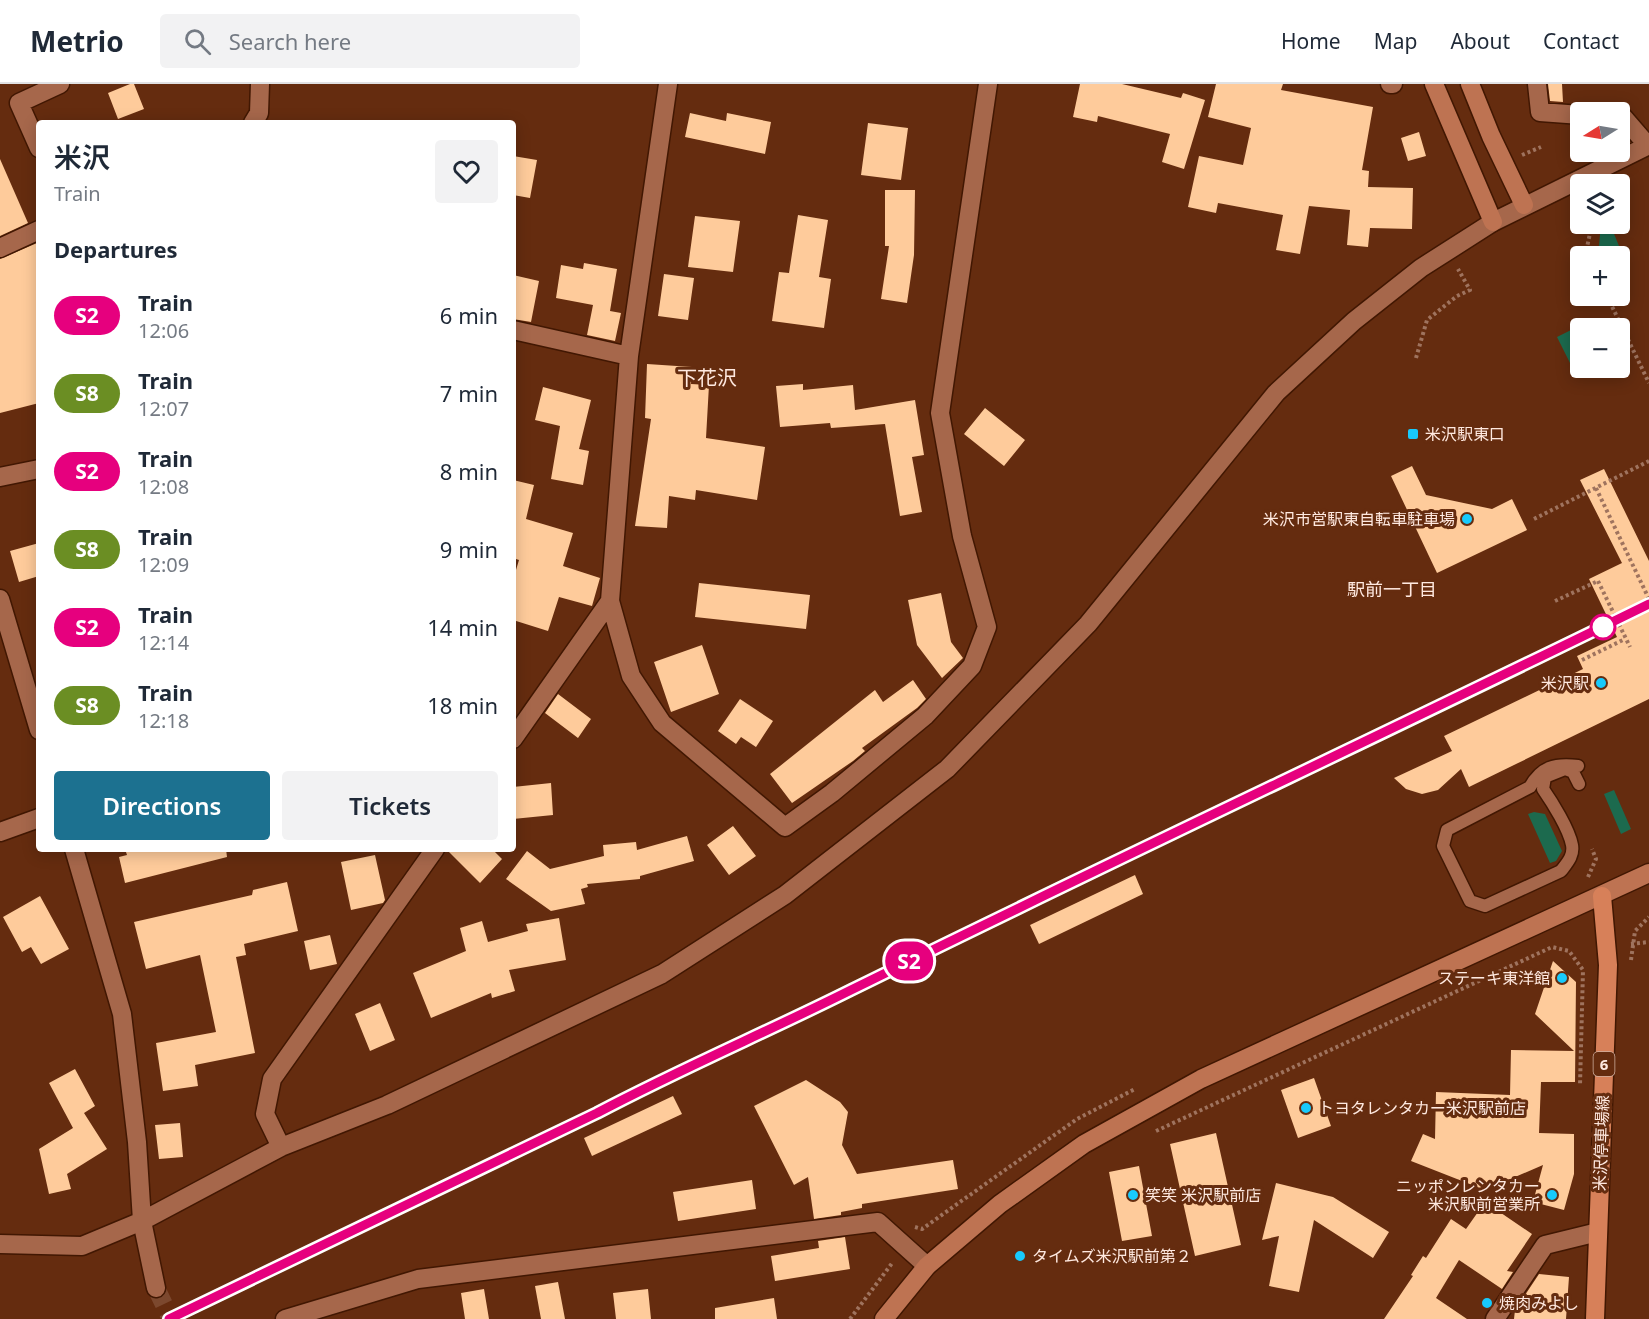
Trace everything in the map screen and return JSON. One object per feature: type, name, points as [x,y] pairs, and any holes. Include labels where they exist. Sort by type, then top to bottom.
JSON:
[{"type":"main road","name":"米沢停車場線","points":[[1595,1319],[1608,965],[1602,896]]},
{"type":"street","points":[[36,141],[19,103],[60,84]]},
{"type":"street","points":[[255,120],[259,113],[260,84]]},
{"type":"street","points":[[668,84],[629,356],[610,601],[631,676],[662,723],[785,827],[832,793],[925,716],[972,666],[987,627],[962,536],[940,413],[988,84]]},
{"type":"street","points":[[1434,84],[1493,222]]},
{"type":"street","points":[[1470,84],[1491,136],[1524,205]]},
{"type":"street","points":[[1537,84],[1540,112],[1570,114]]},
{"type":"street","points":[[0,1244],[82,1246],[142,1221],[281,1147],[387,1105],[663,974],[785,895],[947,769],[1089,624],[1276,393],[1354,321],[1421,268],[1493,222],[1648,145],[1630,126]]},
{"type":"street","points":[[0,248],[36,231]]},
{"type":"street","points":[[516,331],[629,356]]},
{"type":"street","points":[[0,477],[36,470]]},
{"type":"street","points":[[0,599],[36,720]]},
{"type":"street","points":[[516,735],[610,601]]},
{"type":"street","points":[[0,832],[36,819]]},
{"type":"street","points":[[75,852],[122,1014],[137,1142],[142,1221],[156,1288]]},
{"type":"street","points":[[281,1147],[265,1114],[273,1080],[433,852]]},
{"type":"street","points":[[884,1319],[927,1266],[1000,1204],[1084,1144],[1201,1079],[1649,873]]},
{"type":"street","points":[[285,1319],[418,1279],[878,1222],[927,1266]]},
{"type":"street","points":[[1495,1319],[1545,1245],[1598,1232]]},
{"type":"lane","points":[[1578,766],[1561,764],[1538,774],[1530,787],[1447,830],[1443,846],[1470,901],[1485,906],[1561,871],[1570,860],[1572,846],[1552,802],[1543,789],[1545,777],[1565,769],[1573,772],[1579,784]]},
{"type":"lane","points":[[1530,787],[1543,789]]},
{"type":"path","points":[[1416,358],[1427,320],[1457,296],[1470,290],[1448,251]]},
{"type":"path","points":[[1612,306],[1649,383]]},
{"type":"path","points":[[1534,519],[1649,461]]},
{"type":"path","points":[[1596,488],[1649,599]]},
{"type":"path","points":[[1555,601],[1598,581],[1629,647]]},
{"type":"path","points":[[1582,660],[1626,639]]},
{"type":"path","points":[[1649,917],[1632,931],[1631,944],[1649,942]]},
{"type":"path","points":[[1154,1132],[1551,946],[1569,951],[1583,970],[1580,1096]]},
{"type":"path","points":[[1575,957],[1583,953]]},
{"type":"path","points":[[850,1319],[893,1263],[893,1256]]},
{"type":"green space","points":[[1600,234],[1614,234],[1619,246],[1599,246]]},
{"type":"green space","points":[[1570,330],[1570,363],[1557,337]]},
{"type":"green space","points":[[1614,790],[1631,829],[1621,834],[1604,794]]},
{"type":"green space","points":[[1534,812],[1545,814],[1562,851],[1556,861],[1550,863],[1528,814]]},
{"type":"building","points":[[134,84],[144,109],[118,119],[108,93]]},
{"type":"building","points":[[1080,84],[1122,84],[1181,98],[1183,93],[1205,100],[1184,169],[1162,162],[1170,134],[1098,116],[1097,122],[1073,117]]},
{"type":"building","points":[[1216,84],[1283,84],[1281,90],[1373,107],[1362,170],[1369,171],[1368,187],[1413,188],[1412,229],[1370,228],[1368,247],[1347,245],[1350,210],[1309,206],[1300,254],[1276,250],[1283,215],[1218,203],[1216,213],[1188,207],[1199,156],[1243,165],[1251,128],[1208,117]]},
{"type":"building","points":[[1548,84],[1562,84],[1563,102],[1550,101]]},
{"type":"building","points":[[690,113],[726,121],[727,113],[771,122],[765,154],[685,137]]},
{"type":"building","points":[[868,123],[908,128],[901,180],[861,175]]},
{"type":"building","points":[[1419,132],[1426,156],[1408,161],[1401,138]]},
{"type":"building","points":[[516,156],[537,160],[530,198],[516,196]]},
{"type":"building","points":[[0,159],[28,223],[0,236]]},
{"type":"building","points":[[885,190],[915,190],[914,255],[907,303],[881,299],[889,246],[885,246]]},
{"type":"building","points":[[798,215],[828,220],[819,277],[831,279],[824,328],[772,321],[779,272],[789,273]]},
{"type":"building","points":[[695,216],[740,221],[733,272],[688,267]]},
{"type":"building","points":[[36,243],[36,404],[0,413],[0,259]]},
{"type":"building","points":[[584,263],[617,269],[610,311],[621,313],[615,341],[587,335],[593,305],[556,298],[561,265],[583,269]]},
{"type":"building","points":[[664,274],[694,278],[688,320],[658,316]]},
{"type":"building","points":[[516,276],[539,281],[531,322],[516,320]]},
{"type":"building","points":[[647,364],[692,367],[691,384],[709,385],[706,438],[765,447],[757,500],[696,490],[695,500],[669,496],[667,528],[635,526],[651,419],[645,418]]},
{"type":"building","points":[[803,384],[803,390],[853,385],[855,410],[915,400],[924,455],[912,457],[922,512],[900,516],[885,424],[831,428],[830,423],[780,427],[776,386]]},
{"type":"building","points":[[543,387],[591,400],[579,449],[589,451],[583,485],[551,479],[560,426],[535,420]]},
{"type":"building","points":[[985,408],[1025,440],[1004,466],[964,434]]},
{"type":"building","name":"米沢市営駅東自転車駐車場","points":[[1412,466],[1426,495],[1492,509],[1512,499],[1527,530],[1437,573],[1391,476]]},
{"type":"building","name":"米沢駅","points":[[1604,469],[1649,561],[1649,699],[1469,787],[1461,769],[1438,790],[1422,794],[1406,789],[1394,778],[1452,751],[1444,736],[1583,669],[1577,656],[1617,637],[1589,579],[1622,563],[1580,480]]},
{"type":"building","points":[[516,481],[534,485],[526,519],[573,533],[563,566],[600,578],[592,606],[559,597],[548,631],[516,621],[516,570],[519,560],[516,559]]},
{"type":"building","points":[[36,544],[36,577],[19,582],[10,551]]},
{"type":"building","points":[[699,583],[810,595],[806,629],[695,617]]},
{"type":"building","points":[[941,593],[951,642],[963,658],[942,678],[917,645],[908,600]]},
{"type":"building","points":[[702,645],[719,694],[671,712],[654,662]]},
{"type":"building","points":[[913,680],[926,699],[862,748],[865,751],[853,761],[792,803],[770,774],[875,690],[883,702]]},
{"type":"building","points":[[558,694],[591,719],[578,738],[545,713]]},
{"type":"building","points":[[740,699],[773,721],[756,747],[741,737],[736,744],[718,731]]},
{"type":"building","points":[[551,783],[553,815],[516,819],[516,787]]},
{"type":"building","points":[[733,826],[756,856],[729,875],[707,845]]},
{"type":"building","points":[[687,836],[694,861],[640,876],[640,879],[587,884],[588,887],[581,889],[585,904],[551,911],[506,879],[527,851],[550,869],[604,856],[603,845],[636,842],[637,850]]},
{"type":"building","points":[[126,852],[226,852],[227,857],[125,883],[119,857],[127,855]]},
{"type":"building","points":[[449,852],[495,852],[502,859],[480,883]]},
{"type":"building","points":[[375,855],[385,900],[383,903],[351,910],[341,862]]},
{"type":"building","points":[[1135,875],[1143,894],[1039,944],[1030,925]]},
{"type":"building","points":[[287,882],[298,931],[244,944],[246,955],[236,957],[255,1053],[195,1065],[198,1086],[163,1091],[156,1043],[216,1032],[200,955],[146,969],[134,922],[252,895],[253,890]]},
{"type":"building","points":[[40,896],[69,949],[41,964],[31,947],[22,952],[3,917]]},
{"type":"building","points":[[559,918],[566,960],[509,970],[515,991],[492,998],[491,993],[431,1018],[413,973],[466,951],[460,928],[482,921],[488,942],[528,931],[526,924]]},
{"type":"building","points":[[330,935],[337,964],[310,970],[304,941]]},
{"type":"building","points":[[1553,961],[1576,982],[1575,1082],[1541,1082],[1539,1133],[1574,1134],[1574,1174],[1564,1210],[1533,1202],[1543,1165],[1485,1190],[1411,1161],[1423,1134],[1435,1139],[1436,1092],[1510,1095],[1511,1050],[1574,1051],[1535,1014]]},
{"type":"building","points":[[380,1003],[395,1040],[370,1051],[355,1014]]},
{"type":"building","points":[[75,1069],[95,1106],[84,1113],[107,1149],[67,1174],[71,1189],[49,1194],[39,1149],[73,1128],[49,1083]]},
{"type":"building","name":"トヨタレンタカー米沢駅前店","points":[[1314,1078],[1331,1126],[1298,1138],[1281,1090]]},
{"type":"building","points":[[806,1080],[840,1102],[848,1112],[842,1145],[857,1174],[953,1160],[958,1189],[862,1204],[862,1208],[841,1212],[841,1215],[814,1219],[808,1177],[794,1185],[754,1106]]},
{"type":"building","points":[[673,1096],[682,1114],[592,1156],[584,1138]]},
{"type":"building","points":[[180,1123],[183,1157],[159,1159],[155,1125]]},
{"type":"building","points":[[1216,1133],[1241,1245],[1195,1256],[1170,1144]]},
{"type":"building","points":[[1139,1166],[1152,1236],[1122,1241],[1109,1172]]},
{"type":"building","points":[[752,1180],[756,1209],[678,1221],[673,1192]]},
{"type":"building","points":[[1276,1183],[1333,1197],[1389,1232],[1373,1258],[1314,1220],[1299,1292],[1269,1286],[1279,1236],[1262,1240]]},
{"type":"building","points":[[1485,1202],[1532,1234],[1507,1271],[1513,1272],[1502,1289],[1459,1260],[1436,1298],[1467,1319],[1384,1319],[1413,1276],[1411,1275],[1423,1256],[1426,1258],[1451,1219],[1466,1229]]},
{"type":"building","points":[[845,1237],[850,1269],[775,1281],[771,1256],[819,1248],[818,1241]]},
{"type":"building","points":[[1539,1274],[1569,1277],[1566,1319],[1514,1319],[1515,1310]]},
{"type":"building","points":[[558,1282],[565,1319],[541,1319],[535,1286]]},
{"type":"building","points":[[484,1289],[489,1319],[465,1319],[461,1293]]},
{"type":"building","points":[[648,1289],[651,1319],[616,1319],[613,1293]]},
{"type":"building","points":[[774,1298],[777,1319],[715,1319],[715,1308]]},
{"type":"tunnel","points":[[156,1288],[171,1319]]},
{"type":"railway","points":[[169,1319],[1649,604]]},
{"type":"train","name":"S2","points":[[169,1319],[597,1113],[643,1088],[849,992],[980,925],[1649,604]]},
{"type":"place","name":"米沢駅東口","points":[[1413,434]]},
{"type":"place","name":"米沢市営駅東自転車駐車場","points":[[1467,519]]},
{"type":"place","name":"米沢駅","points":[[1601,683]]},
{"type":"place","name":"ステーキ東洋館","points":[[1562,978]]},
{"type":"place","name":"トヨタレンタカー米沢駅前店","points":[[1306,1108]]},
{"type":"place","name":"笑笑 米沢駅前店","points":[[1133,1195]]},
{"type":"place","name":"ニッポンレンタカー 米沢駅前営業所","points":[[1552,1195]]},
{"type":"place","name":"タイムズ米沢駅前第２","points":[[1020,1256]]},
{"type":"place","name":"焼肉みよし","points":[[1487,1303]]},
{"type":"district","name":"下花沢","points":[[707,377]]},
{"type":"district","name":"駅前一丁目","points":[[1392,589]]}]
